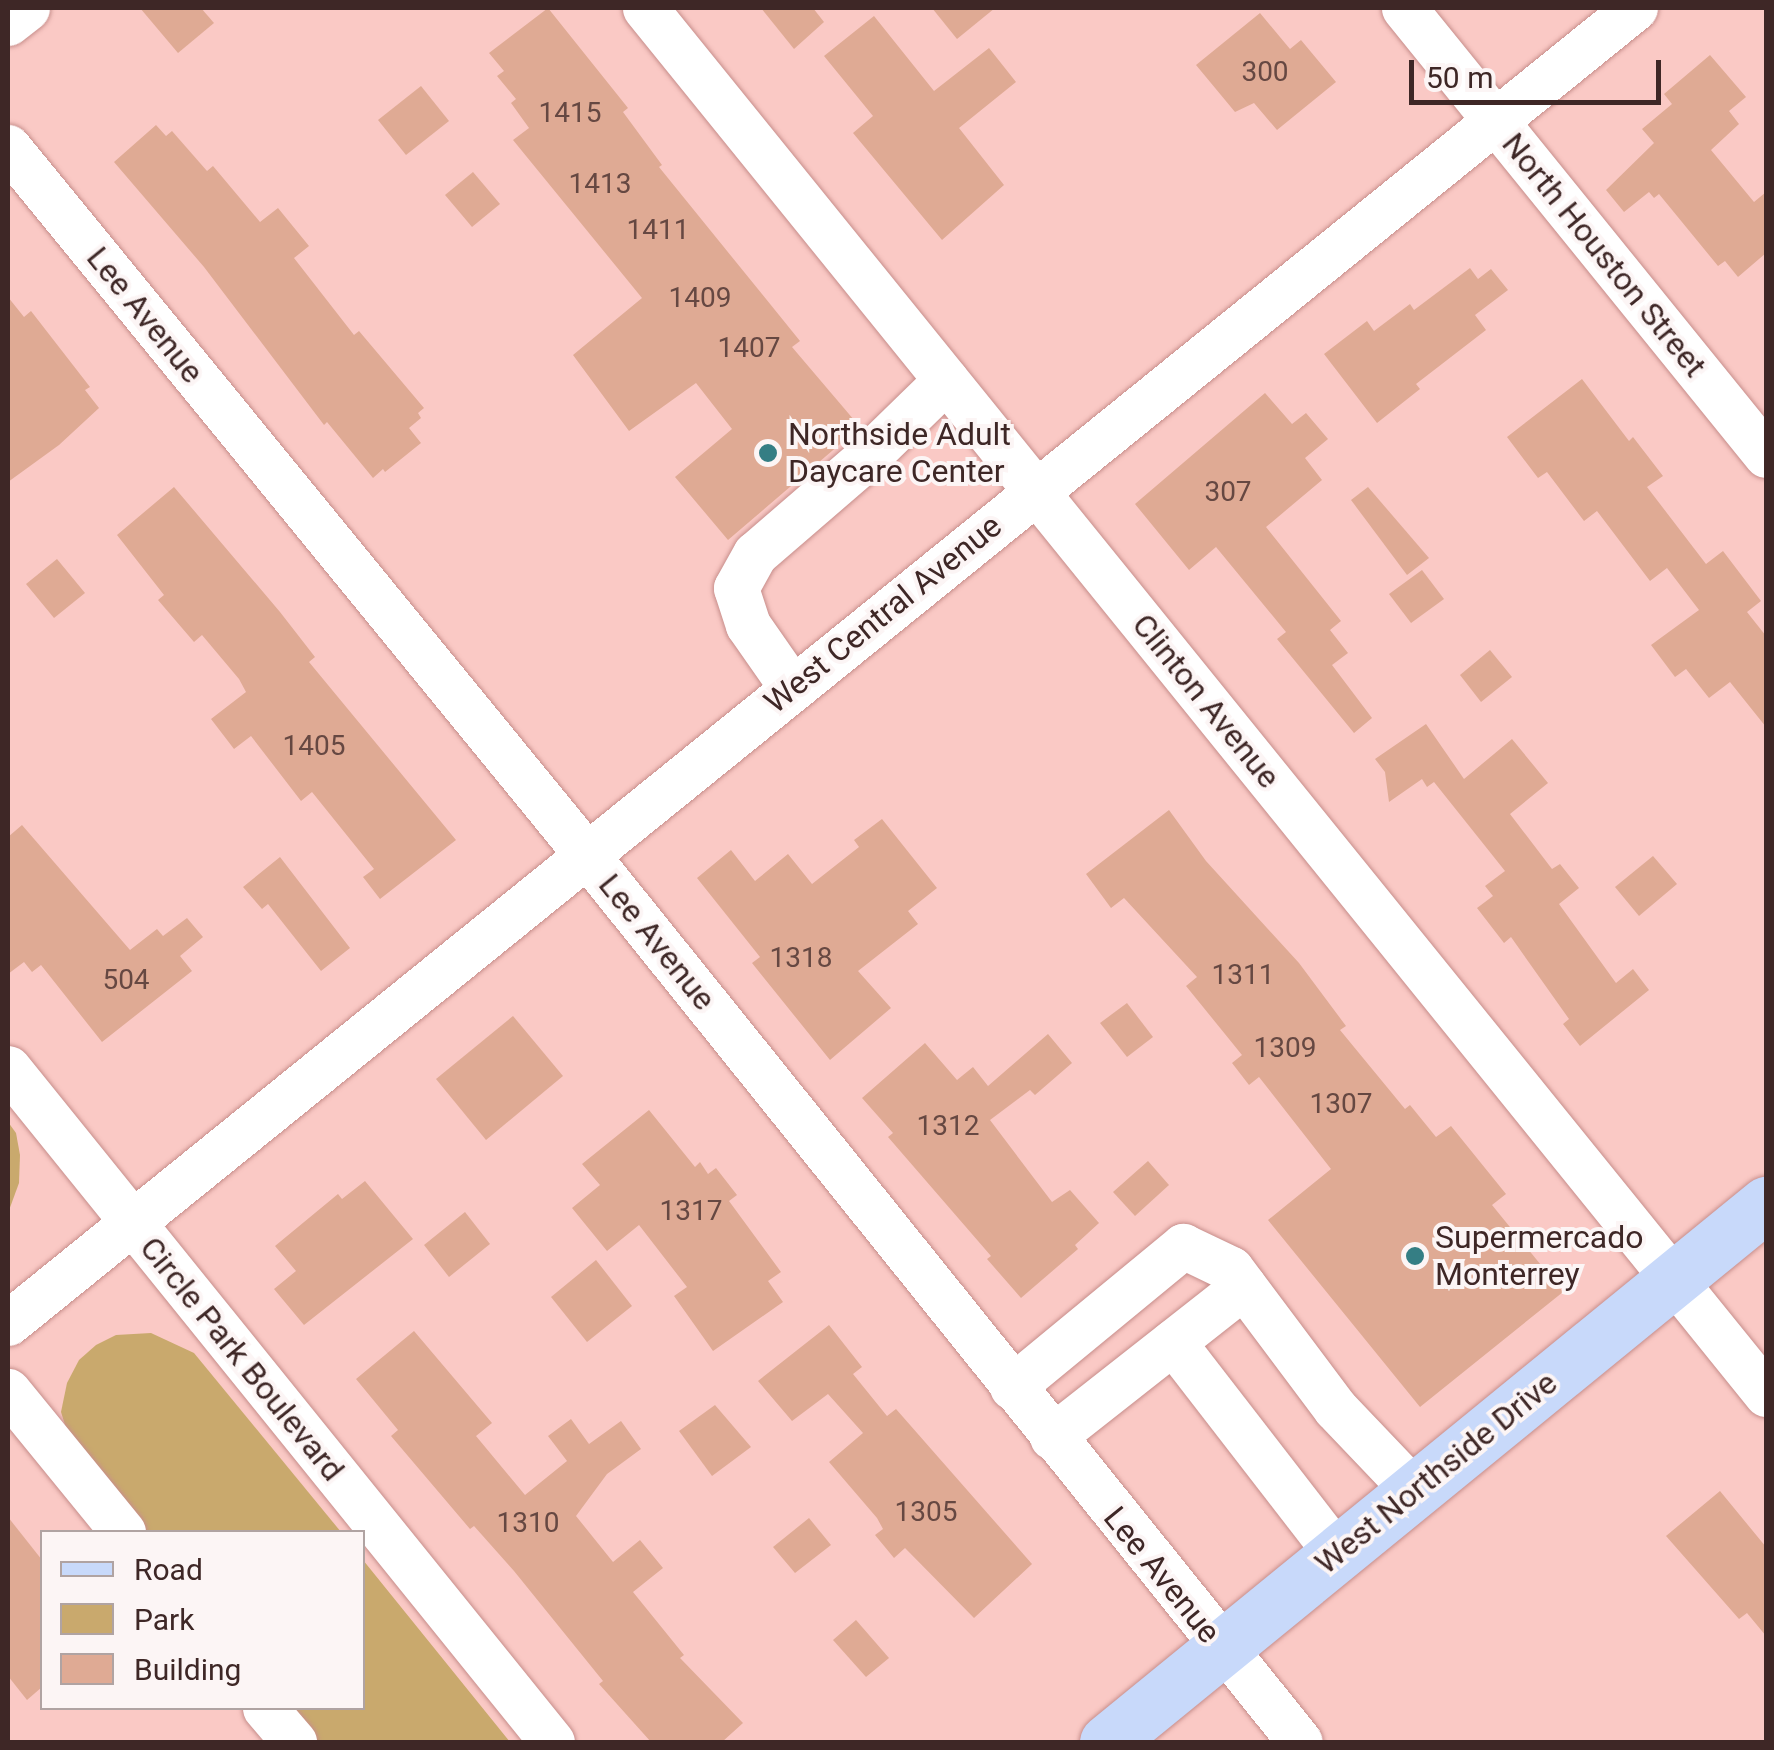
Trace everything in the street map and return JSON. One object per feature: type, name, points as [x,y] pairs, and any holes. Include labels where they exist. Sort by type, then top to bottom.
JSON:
[{"type":"main road","name":"West Northside Drive","points":[[1107,1742],[1766,1204]]},
{"type":"street","points":[[8,23],[27,8]]},
{"type":"street","name":"Clinton Avenue","points":[[645,8],[1766,1394]]},
{"type":"street","name":"North Houston Street","points":[[1404,8],[1766,455]]},
{"type":"street","name":"West Central Avenue","points":[[8,1323],[1635,8]]},
{"type":"street","name":"Lee Avenue","points":[[8,147],[586,854],[1300,1742]]},
{"type":"street","points":[[792,688],[748,625],[736,588],[755,554],[865,459],[946,380]]},
{"type":"street","name":"Circle Park Boulevard","points":[[8,1068],[552,1742]]},
{"type":"street","points":[[1012,1387],[1183,1246],[1232,1269],[1335,1408],[1414,1491]]},
{"type":"street","points":[[1052,1437],[1244,1286]]},
{"type":"street","points":[[1173,1342],[1337,1554]]},
{"type":"street","points":[[8,1391],[121,1530]]},
{"type":"street","points":[[268,1710],[294,1742]]},
{"type":"green space","points":[[8,1122],[16,1133],[20,1155],[19,1183],[8,1213]]},
{"type":"green space","points":[[151,1333],[194,1353],[339,1530],[136,1530],[71,1444],[61,1412],[67,1383],[79,1360],[116,1335]]},
{"type":"green space","points":[[365,1562],[510,1742],[311,1742],[284,1710],[365,1710]]},
{"type":"building","points":[[140,8],[201,8],[214,23],[178,53]]},
{"type":"building","points":[[548,8],[628,108],[623,112],[662,165],[659,167],[800,341],[792,347],[860,427],[728,540],[675,477],[732,429],[696,383],[629,431],[573,355],[642,298],[513,140],[529,128],[511,103],[516,99],[497,76],[504,71],[489,53]]},
{"type":"building","points":[[761,8],[813,8],[824,22],[794,49]]},
{"type":"building","points":[[932,8],[995,8],[957,39]]},
{"type":"building","points":[[1260,13],[1290,49],[1301,40],[1336,82],[1277,130],[1254,103],[1235,112],[1196,65]]},
{"type":"building","points":[[874,16],[934,91],[989,48],[1016,82],[959,128],[1004,185],[942,240],[853,133],[873,116],[824,56]]},
{"type":"building","points":[[1710,55],[1746,97],[1729,111],[1739,124],[1711,150],[1754,202],[1766,192],[1766,253],[1738,277],[1725,261],[1718,266],[1659,194],[1654,198],[1649,192],[1624,212],[1606,190],[1654,143],[1642,129],[1672,104],[1664,94]]},
{"type":"building","points":[[421,86],[449,121],[406,155],[378,120]]},
{"type":"building","points":[[156,125],[166,136],[172,131],[207,171],[213,166],[260,222],[278,208],[309,246],[294,258],[354,335],[359,331],[424,408],[418,413],[421,418],[409,428],[421,443],[385,472],[383,469],[373,478],[327,422],[324,425],[204,267],[114,162]]},
{"type":"building","points":[[473,172],[500,204],[472,227],[445,195]]},
{"type":"building","points":[[1470,268],[1478,279],[1491,269],[1508,290],[1475,315],[1486,330],[1416,384],[1420,389],[1377,423],[1324,354],[1367,321],[1374,331],[1410,304],[1414,310]]},
{"type":"building","points":[[8,297],[24,317],[31,311],[90,387],[85,390],[99,408],[59,445],[8,482]]},
{"type":"building","points":[[1582,379],[1629,441],[1633,437],[1663,476],[1647,487],[1706,564],[1723,551],[1761,601],[1747,612],[1766,636],[1766,727],[1730,682],[1709,698],[1686,669],[1675,677],[1651,645],[1699,610],[1667,568],[1650,581],[1597,511],[1584,521],[1547,472],[1538,478],[1507,437]]},
{"type":"building","points":[[1265,393],[1292,424],[1306,413],[1328,439],[1305,458],[1322,480],[1266,527],[1341,621],[1330,630],[1348,653],[1332,665],[1372,718],[1354,733],[1277,639],[1286,632],[1216,547],[1189,570],[1135,504]]},
{"type":"building","points":[[174,487],[280,612],[315,657],[309,662],[456,840],[380,899],[363,877],[374,869],[312,792],[301,801],[251,736],[234,749],[211,719],[246,692],[202,635],[194,642],[158,600],[164,595],[117,535]]},
{"type":"building","points":[[1368,487],[1429,558],[1407,575],[1351,500]]},
{"type":"building","points":[[57,559],[85,593],[54,618],[26,584]]},
{"type":"building","points":[[1422,570],[1444,599],[1411,623],[1389,594]]},
{"type":"building","points":[[1490,650],[1512,677],[1481,702],[1460,675]]},
{"type":"building","points":[[1426,724],[1464,779],[1512,739],[1548,783],[1510,814],[1552,869],[1560,864],[1579,888],[1559,904],[1616,983],[1633,969],[1649,990],[1580,1046],[1563,1024],[1569,1019],[1511,937],[1504,943],[1477,908],[1493,896],[1485,886],[1505,871],[1434,782],[1427,787],[1422,779],[1389,802],[1385,772],[1375,759]]},
{"type":"building","points":[[1169,810],[1206,861],[1299,963],[1346,1026],[1340,1030],[1405,1109],[1410,1105],[1436,1137],[1451,1126],[1506,1194],[1492,1205],[1563,1292],[1420,1407],[1268,1220],[1331,1169],[1259,1077],[1249,1085],[1232,1063],[1242,1055],[1186,986],[1197,977],[1124,898],[1111,908],[1086,874]]},
{"type":"building","points":[[882,819],[937,888],[908,911],[918,924],[858,971],[891,1008],[830,1060],[752,963],[760,957],[697,878],[731,850],[755,881],[788,854],[812,884],[859,847],[854,840]]},
{"type":"building","points":[[22,825],[130,950],[157,929],[163,936],[187,918],[203,937],[180,956],[192,971],[102,1042],[41,965],[32,972],[24,962],[8,974],[8,837]]},
{"type":"building","points":[[1653,856],[1677,884],[1639,916],[1615,887]]},
{"type":"building","points":[[280,857],[350,948],[321,971],[268,904],[262,909],[243,887]]},
{"type":"building","points":[[1127,1003],[1153,1037],[1127,1057],[1100,1023]]},
{"type":"building","points":[[513,1016],[563,1076],[486,1140],[436,1079]]},
{"type":"building","points":[[1048,1034],[1072,1063],[1035,1095],[1030,1090],[990,1120],[1052,1202],[1070,1190],[1099,1223],[1075,1245],[1078,1249],[1021,1298],[987,1259],[991,1256],[888,1137],[893,1133],[862,1098],[925,1043],[957,1080],[973,1067],[988,1086]]},
{"type":"building","points":[[649,1110],[695,1167],[700,1162],[708,1174],[716,1168],[737,1195],[729,1201],[781,1272],[768,1281],[783,1302],[713,1351],[674,1296],[687,1287],[639,1225],[607,1251],[572,1208],[600,1185],[582,1164]]},
{"type":"building","points":[[1148,1161],[1169,1185],[1135,1216],[1113,1192]]},
{"type":"building","points":[[365,1181],[413,1239],[304,1325],[274,1289],[296,1271],[275,1246],[338,1194],[342,1199]]},
{"type":"building","points":[[465,1212],[490,1244],[449,1277],[424,1245]]},
{"type":"building","points":[[596,1260],[632,1306],[587,1342],[551,1297]]},
{"type":"building","points":[[829,1325],[862,1367],[853,1374],[887,1416],[896,1409],[1032,1564],[974,1618],[905,1548],[894,1558],[875,1535],[883,1529],[877,1518],[829,1462],[863,1433],[828,1394],[792,1421],[758,1381]]},
{"type":"building","points":[[414,1331],[492,1423],[476,1436],[525,1495],[567,1461],[548,1436],[571,1419],[589,1444],[621,1421],[641,1449],[607,1474],[576,1516],[613,1562],[640,1540],[663,1568],[633,1592],[684,1655],[680,1658],[743,1723],[722,1742],[651,1742],[599,1684],[603,1681],[514,1571],[474,1526],[470,1529],[391,1436],[398,1430],[356,1379]]},
{"type":"building","points":[[715,1405],[751,1447],[712,1476],[679,1431]]},
{"type":"building","points":[[1720,1491],[1766,1547],[1766,1636],[1747,1613],[1739,1619],[1666,1536]]},
{"type":"building","points":[[8,1517],[40,1557],[40,1689],[27,1700],[8,1676]]},
{"type":"building","points":[[809,1518],[831,1545],[795,1573],[773,1547]]},
{"type":"building","points":[[856,1620],[889,1658],[866,1677],[833,1640]]},
{"type":"place","name":"Northside Adult Daycare Center","points":[[768,453]]},
{"type":"place","name":"Supermercado Monterrey","points":[[1415,1256]]}]
